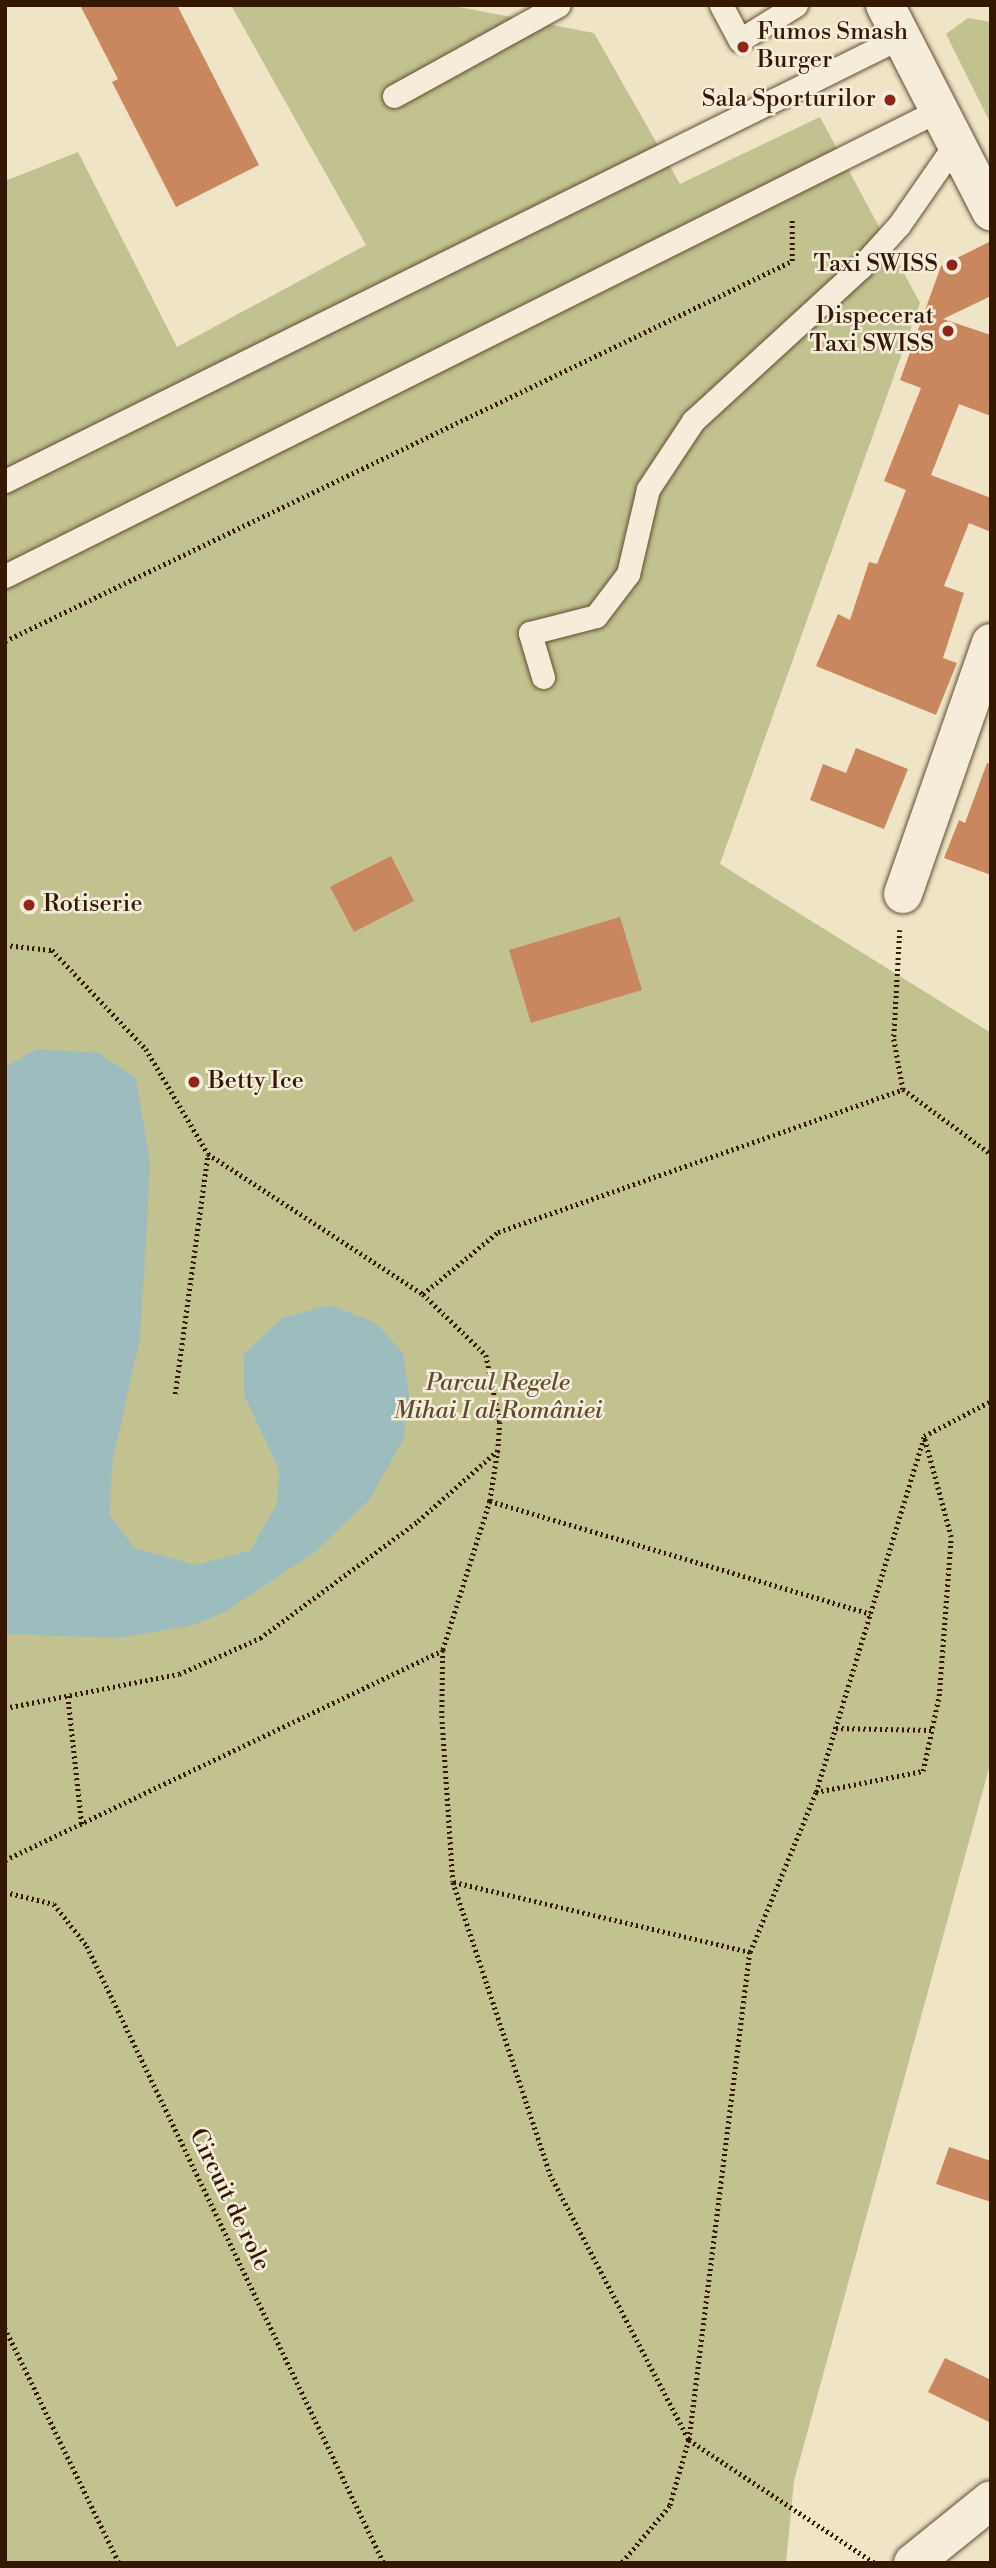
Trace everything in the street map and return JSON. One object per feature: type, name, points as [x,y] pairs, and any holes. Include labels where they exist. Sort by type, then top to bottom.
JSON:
[{"type":"street","points":[[893,21],[991,211]]},
{"type":"street","points":[[903,894],[991,643]]},
{"type":"street","points":[[913,2563],[991,2500]]},
{"type":"lane","points":[[394,96],[559,5]]},
{"type":"lane","points":[[721,5],[740,40],[796,5]]},
{"type":"lane","points":[[5,481],[893,21]]},
{"type":"lane","points":[[5,576],[792,185],[948,127]]},
{"type":"lane","points":[[542,677],[530,633],[596,616],[628,574],[648,489],[693,421],[860,268],[899,225],[948,127]]},
{"type":"path","points":[[5,641],[792,261],[792,185]]},
{"type":"path","points":[[903,894],[894,1039],[903,1089],[991,1154]]},
{"type":"path","points":[[5,944],[52,950],[146,1049],[208,1154],[423,1294],[486,1355],[500,1422],[498,1450],[489,1501],[443,1650],[442,1716],[453,1882],[550,2174],[690,2440],[875,2563]]},
{"type":"path","points":[[423,1294],[498,1232],[903,1089]]},
{"type":"path","points":[[176,1394],[208,1154]]},
{"type":"path","points":[[622,2563],[670,2506],[690,2440],[750,1952],[817,1792],[924,1436],[991,1402]]},
{"type":"path","points":[[817,1792],[923,1771],[939,1696],[951,1537],[924,1436]]},
{"type":"path","points":[[5,1708],[179,1674],[260,1638],[418,1521],[498,1450]]},
{"type":"path","points":[[489,1501],[871,1614]]},
{"type":"path","points":[[5,1860],[443,1650]]},
{"type":"path","points":[[68,1696],[82,1824]]},
{"type":"path","points":[[836,1728],[932,1730]]},
{"type":"path","points":[[453,1882],[750,1952]]},
{"type":"path","name":"Circuit de role","points":[[5,1892],[54,1905],[87,1946],[384,2563]]},
{"type":"path","points":[[5,2328],[120,2563]]},
{"type":"green space","name":"Parcul Regele Mihai I al României","points":[[231,5],[449,5],[594,33],[680,184],[820,117],[920,303],[720,864],[991,1033],[991,1761],[794,2481],[786,2563],[5,2563],[5,181],[78,152],[177,347],[366,245]]},
{"type":"green space","points":[[968,18],[991,22],[991,124],[946,34]]},
{"type":"water","points":[[37,1049],[99,1053],[136,1078],[150,1162],[146,1244],[140,1338],[112,1464],[110,1515],[134,1548],[196,1565],[250,1551],[277,1504],[279,1469],[244,1395],[244,1354],[282,1318],[330,1305],[376,1323],[403,1353],[409,1395],[403,1440],[370,1499],[314,1553],[225,1612],[193,1625],[119,1638],[5,1634],[5,1067]]},
{"type":"building","points":[[80,5],[177,5],[259,165],[176,207],[112,82],[118,79]]},
{"type":"building","points":[[991,241],[991,296],[943,319],[991,335],[991,416],[959,404],[931,475],[991,498],[991,532],[969,523],[944,586],[964,593],[943,658],[957,663],[936,715],[816,666],[838,614],[850,620],[869,562],[877,564],[906,490],[884,481],[921,388],[900,380],[941,266]]},
{"type":"building","points":[[856,748],[908,769],[884,829],[810,800],[823,764],[846,773]]},
{"type":"building","points":[[987,763],[991,764],[991,875],[944,858],[959,820],[965,823]]},
{"type":"building","points":[[391,856],[414,901],[354,932],[330,887]]},
{"type":"building","points":[[620,917],[642,990],[531,1023],[509,950]]},
{"type":"building","points":[[949,2147],[991,2161],[991,2202],[936,2184]]},
{"type":"building","points":[[945,2358],[991,2380],[991,2423],[928,2392]]},
{"type":"place","name":"Fumos Smash Burger","points":[[743,47]]},
{"type":"place","name":"Sala Sporturilor","points":[[890,100]]},
{"type":"place","name":"Taxi SWISS","points":[[952,265]]},
{"type":"place","name":"Dispecerat Taxi SWISS","points":[[948,331]]},
{"type":"place","name":"Rotiserie","points":[[29,905]]},
{"type":"place","name":"Betty Ice","points":[[194,1082]]}]
